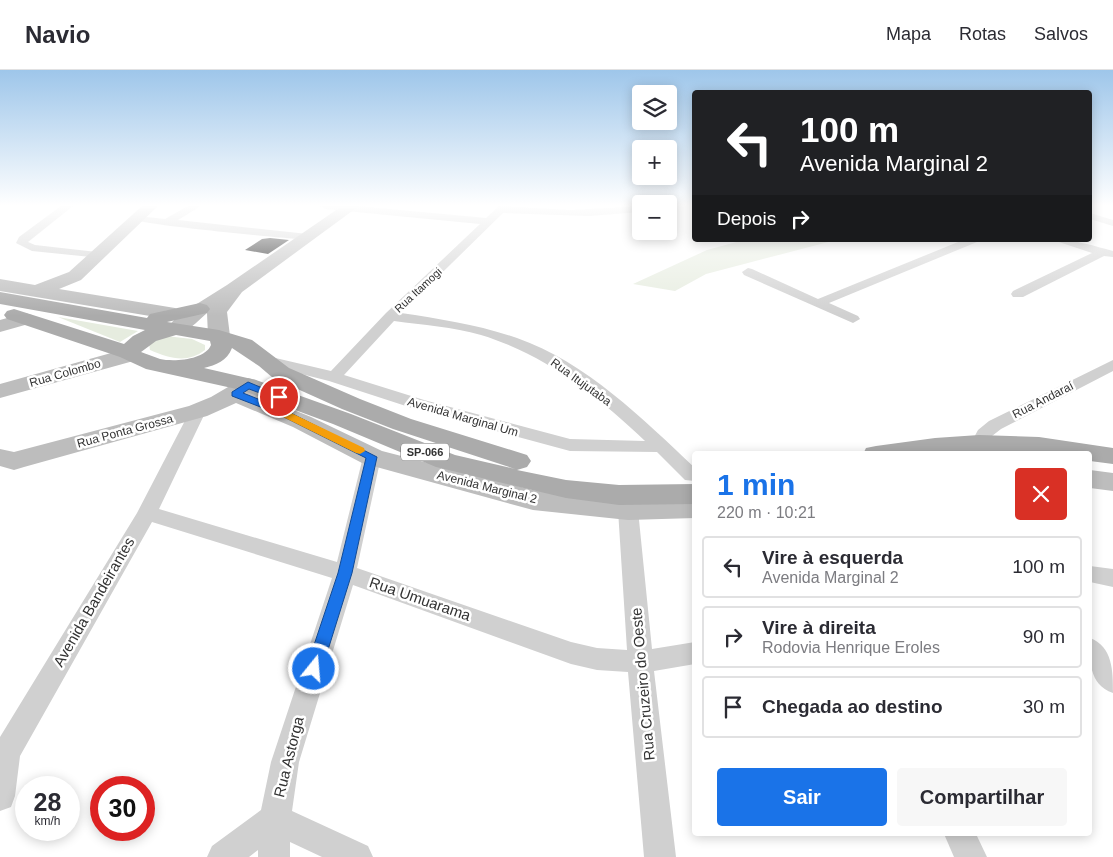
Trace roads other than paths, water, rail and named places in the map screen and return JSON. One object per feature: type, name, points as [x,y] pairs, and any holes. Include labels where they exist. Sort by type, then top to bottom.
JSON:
[{"type":"main road","name":"SP-066","points":[[6,315],[174,324],[220,336],[244,345],[267,361],[281,374],[352,404],[402,424],[508,459],[560,470],[608,476],[692,482]]},
{"type":"main road","name":"SP-066","points":[[6,315],[164,366],[342,420],[446,461],[500,475],[566,489],[619,495],[692,482]]},
{"type":"main road","name":"SP-066","points":[[129,354],[143,339],[174,324]]},
{"type":"main road","name":"SP-066","points":[[164,366],[188,364],[216,356],[221,350],[220,336]]},
{"type":"main road","points":[[897,451],[932,446],[980,443],[1029,445],[1075,451]]},
{"type":"main road","points":[[1092,453],[1113,456]]},
{"type":"main road","points":[[1092,466],[1113,469]]},
{"type":"street","points":[[22,243],[32,248],[97,256]]},
{"type":"street","points":[[36,291],[75,276],[97,256],[116,243]]},
{"type":"street","points":[[76,297],[128,243]]},
{"type":"street","points":[[0,285],[76,297],[174,324],[234,289],[301,243]]},
{"type":"street","name":"Rua Itamogi","points":[[334,378],[391,316],[468,243]]},
{"type":"street","points":[[819,303],[966,243]]},
{"type":"street","points":[[1072,243],[1108,254]]},
{"type":"street","points":[[1018,294],[1108,254]]},
{"type":"street","points":[[748,272],[853,319]]},
{"type":"street","points":[[220,336],[217,312],[234,289]]},
{"type":"street","name":"Rua Itujutaba","points":[[391,316],[485,332],[530,347],[564,367],[637,425],[662,447],[692,480]]},
{"type":"street","name":"Rua Colombo","points":[[0,391],[129,354]]},
{"type":"street","name":"Avenida Marginal Um","points":[[267,361],[334,378],[418,404],[570,445],[662,447]]},
{"type":"street","name":"Rua Andaraí","points":[[980,443],[984,434],[995,425],[1113,365]]},
{"type":"street","name":"Rua Ponta Grossa","points":[[5,463],[198,411],[242,390]]},
{"type":"street","name":"Avenida Marginal 2","points":[[242,390],[372,457],[533,500],[628,510],[692,508]]},
{"type":"street","name":"Avenida Bandeirantes","points":[[0,796],[3,754],[147,512],[198,411]]},
{"type":"street","name":"Rua Astorga","points":[[274,857],[275,819],[285,762],[345,573],[372,457]]},
{"type":"street","points":[[1092,479],[1113,482]]},
{"type":"street","name":"Rua Cruzeiro do Oeste","points":[[628,510],[640,662],[660,857]]},
{"type":"street","name":"Rua Umuarama","points":[[147,512],[345,573],[571,653],[596,659],[640,662],[692,653]]},
{"type":"street","points":[[1092,574],[1113,578]]},
{"type":"street","points":[[1092,651],[1113,682]]},
{"type":"street","points":[[223,857],[275,819],[357,857]]},
{"type":"street","points":[[961,836],[970,857]]}]
